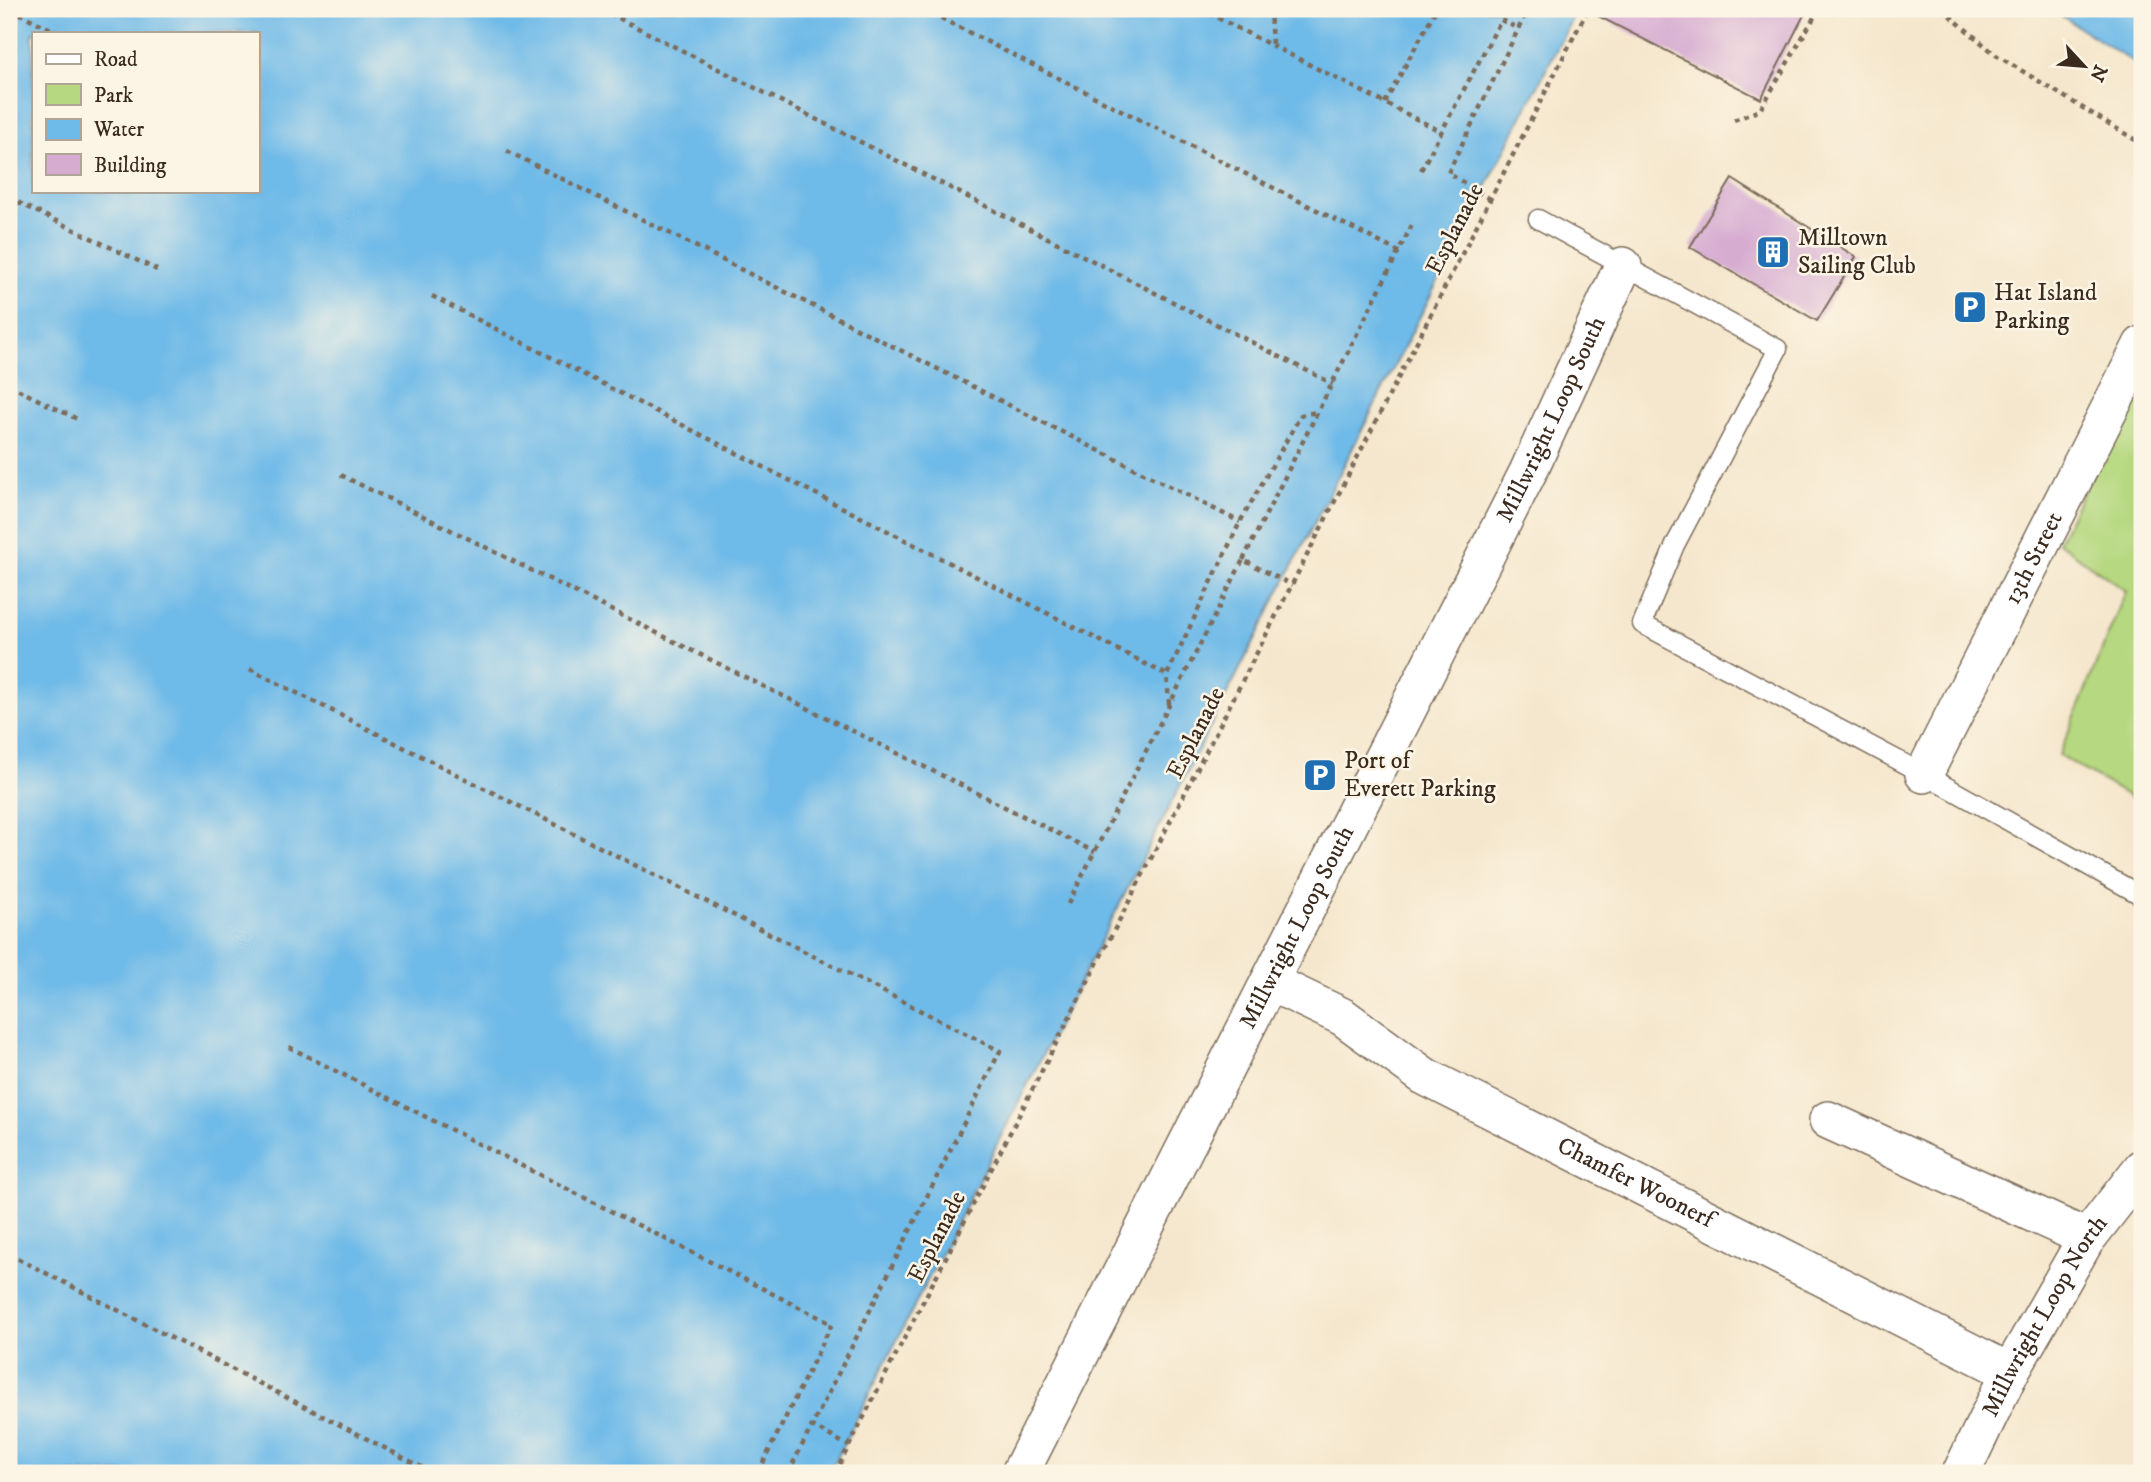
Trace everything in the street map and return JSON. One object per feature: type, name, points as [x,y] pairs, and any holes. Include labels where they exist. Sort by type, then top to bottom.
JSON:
[{"type":"street","name":"Millwright Loop South","points":[[1020,1473],[1528,472],[1623,265]]},
{"type":"street","name":"13th Street","points":[[1924,774],[2142,345]]},
{"type":"street","name":"Chamfer Woonerf","points":[[1270,982],[1343,1017],[1424,1076],[2010,1373]]},
{"type":"street","points":[[1828,1120],[2087,1238]]},
{"type":"street","name":"Millwright Loop North","points":[[1961,1473],[2010,1373],[2087,1238],[2142,1168]]},
{"type":"lane","points":[[1538,219],[1778,349],[1675,545],[1642,624],[2139,887]]},
{"type":"path","points":[[10,9],[57,32]]},
{"type":"path","points":[[601,9],[1333,384]]},
{"type":"path","points":[[923,9],[1399,252]]},
{"type":"path","points":[[1200,9],[1442,132]]},
{"type":"path","points":[[1270,9],[1272,46]]},
{"type":"path","points":[[1385,103],[1436,9]]},
{"type":"path","points":[[1490,199],[1448,173],[1528,9]]},
{"type":"path","name":"Esplanade","points":[[835,1473],[1588,9]]},
{"type":"path","points":[[1734,120],[1760,110],[1819,9]]},
{"type":"path","points":[[1942,9],[1996,55],[2142,144]]},
{"type":"path","points":[[1421,170],[1501,20],[1519,29]]},
{"type":"path","points":[[507,151],[1240,522]]},
{"type":"path","points":[[9,198],[157,270]]},
{"type":"path","points":[[1068,904],[1413,223]]},
{"type":"path","points":[[432,296],[1167,675]]},
{"type":"path","points":[[9,386],[79,420]]},
{"type":"path","points":[[1169,706],[1167,675],[1240,522],[1301,415],[1317,412]]},
{"type":"path","points":[[341,475],[1095,852]]},
{"type":"path","points":[[1243,560],[1292,585]]},
{"type":"path","points":[[250,669],[1000,1051],[788,1473]]},
{"type":"path","points":[[289,1047],[832,1324],[758,1473]]},
{"type":"path","points":[[9,1254],[433,1473]]},
{"type":"path","points":[[812,1426],[849,1446]]},
{"type":"green space","points":[[2142,375],[2142,804],[2059,755],[2126,591],[2058,542]]},
{"type":"water","points":[[9,9],[1577,9],[829,1473],[9,1473]]},
{"type":"water","points":[[2051,9],[2142,9],[2142,68]]},
{"type":"building","points":[[1595,9],[1807,9],[1761,99],[1592,13]]},
{"type":"building","name":"Milltown Sailing Club","points":[[1732,179],[1856,257],[1817,321],[1690,247]]},
{"type":"place","name":"Milltown Sailing Club","points":[[1773,252]]},
{"type":"place","name":"Hat Island Parking","points":[[1970,307]]},
{"type":"place","name":"Port of Everett Parking","points":[[1320,775]]}]
